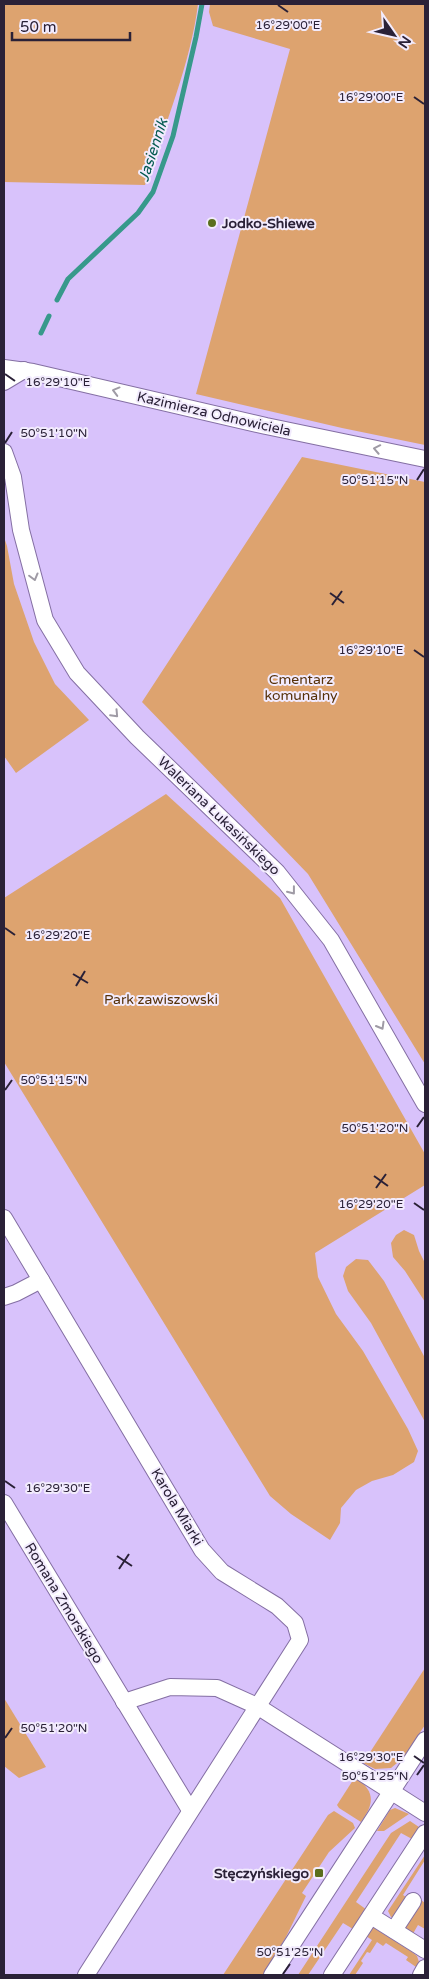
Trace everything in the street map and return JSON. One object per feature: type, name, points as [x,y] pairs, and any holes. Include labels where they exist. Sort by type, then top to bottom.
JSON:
[{"type":"street","points":[[4,360],[24,370]]},
{"type":"street","name":"Kazimierza Odnowiciela","points":[[4,368],[24,370],[266,426],[425,458]]},
{"type":"street","points":[[4,382],[24,370]]},
{"type":"street","name":"Waleriana Łukasińskiego","points":[[4,452],[13,477],[21,530],[45,620],[77,674],[137,737],[277,872],[331,940],[425,1104]]},
{"type":"street","name":"Waleriana Łukasińskiego","points":[[4,501],[21,530]]},
{"type":"street","name":"Karola Miarki","points":[[4,1218],[202,1550],[222,1572],[276,1606],[295,1623],[300,1640],[257,1706]]},
{"type":"street","points":[[4,1297],[41,1280]]},
{"type":"street","name":"Romana Zmorskiego","points":[[4,1504],[190,1810]]},
{"type":"street","points":[[124,1702],[170,1687],[217,1688],[257,1706],[425,1813]]},
{"type":"street","points":[[86,1975],[257,1706]]},
{"type":"street","points":[[272,1975],[425,1740]]},
{"type":"street","points":[[332,1975],[425,1833]]},
{"type":"street","points":[[394,1930],[413,1901]]},
{"type":"street","points":[[371,1916],[425,1950]]},
{"type":"street","points":[[421,1975],[425,1968]]},
{"type":"green space","points":[[4,4],[198,4],[183,72],[145,185],[4,182]]},
{"type":"green space","points":[[210,4],[425,4],[425,445],[196,394],[290,49],[213,26],[209,12]]},
{"type":"green space","name":"Cmentarz komunalny","points":[[302,457],[425,482],[425,1064],[308,874],[142,702]]},
{"type":"green space","points":[[4,537],[14,584],[34,642],[55,684],[89,720],[16,773],[4,756]]},
{"type":"green space","name":"Park zawiszowski","points":[[166,794],[280,898],[425,1154],[425,1185],[315,1253],[318,1277],[336,1314],[363,1351],[408,1429],[418,1451],[414,1462],[393,1475],[372,1481],[356,1490],[341,1508],[340,1523],[330,1540],[291,1514],[270,1496],[4,1062],[4,898]]},
{"type":"green space","points":[[404,1230],[414,1235],[425,1263],[425,1302],[405,1271],[393,1257],[391,1243],[396,1235]]},
{"type":"green space","points":[[356,1259],[368,1260],[384,1281],[425,1358],[425,1422],[371,1323],[348,1291],[343,1276],[346,1267]]},
{"type":"green space","points":[[425,1668],[425,1725],[403,1758],[391,1768],[375,1769],[363,1763]]},
{"type":"green space","points":[[4,1698],[46,1767],[19,1778],[4,1766]]},
{"type":"green space","points":[[355,1777],[366,1787],[371,1798],[369,1809],[361,1822],[337,1805]]},
{"type":"green space","points":[[395,1808],[409,1814],[384,1831],[377,1831],[390,1810]]},
{"type":"green space","points":[[334,1811],[353,1823],[355,1828],[329,1852],[302,1893],[306,1896],[286,1937],[263,1975],[223,1975],[328,1815]]},
{"type":"green space","points":[[410,1821],[419,1827],[412,1839],[401,1833],[356,1902],[367,1910],[353,1929],[343,1923],[308,1975],[298,1975],[391,1833]]},
{"type":"green space","points":[[425,1855],[425,1860],[403,1895],[406,1897],[400,1911],[391,1917],[388,1911]]},
{"type":"green space","points":[[421,1900],[425,1903],[425,1929],[418,1925],[411,1937],[407,1932],[406,1923]]},
{"type":"green space","points":[[371,1926],[417,1956],[419,1962],[416,1967],[406,1960],[408,1957],[386,1943],[383,1946],[377,1942],[370,1953],[367,1952],[361,1961],[363,1963],[355,1975],[349,1975],[372,1940],[363,1934]]},
{"type":"waterway","name":"Jasiennik","points":[[57,300],[68,279],[138,213],[153,192],[173,136],[202,4]]},
{"type":"waterway","name":"Jasiennik","points":[[41,333],[49,316]]},
{"type":"place","name":"Jodko-Shiewe","points":[[212,223]]},
{"type":"place","name":"Stęczyńskiego","points":[[319,1873]]}]
